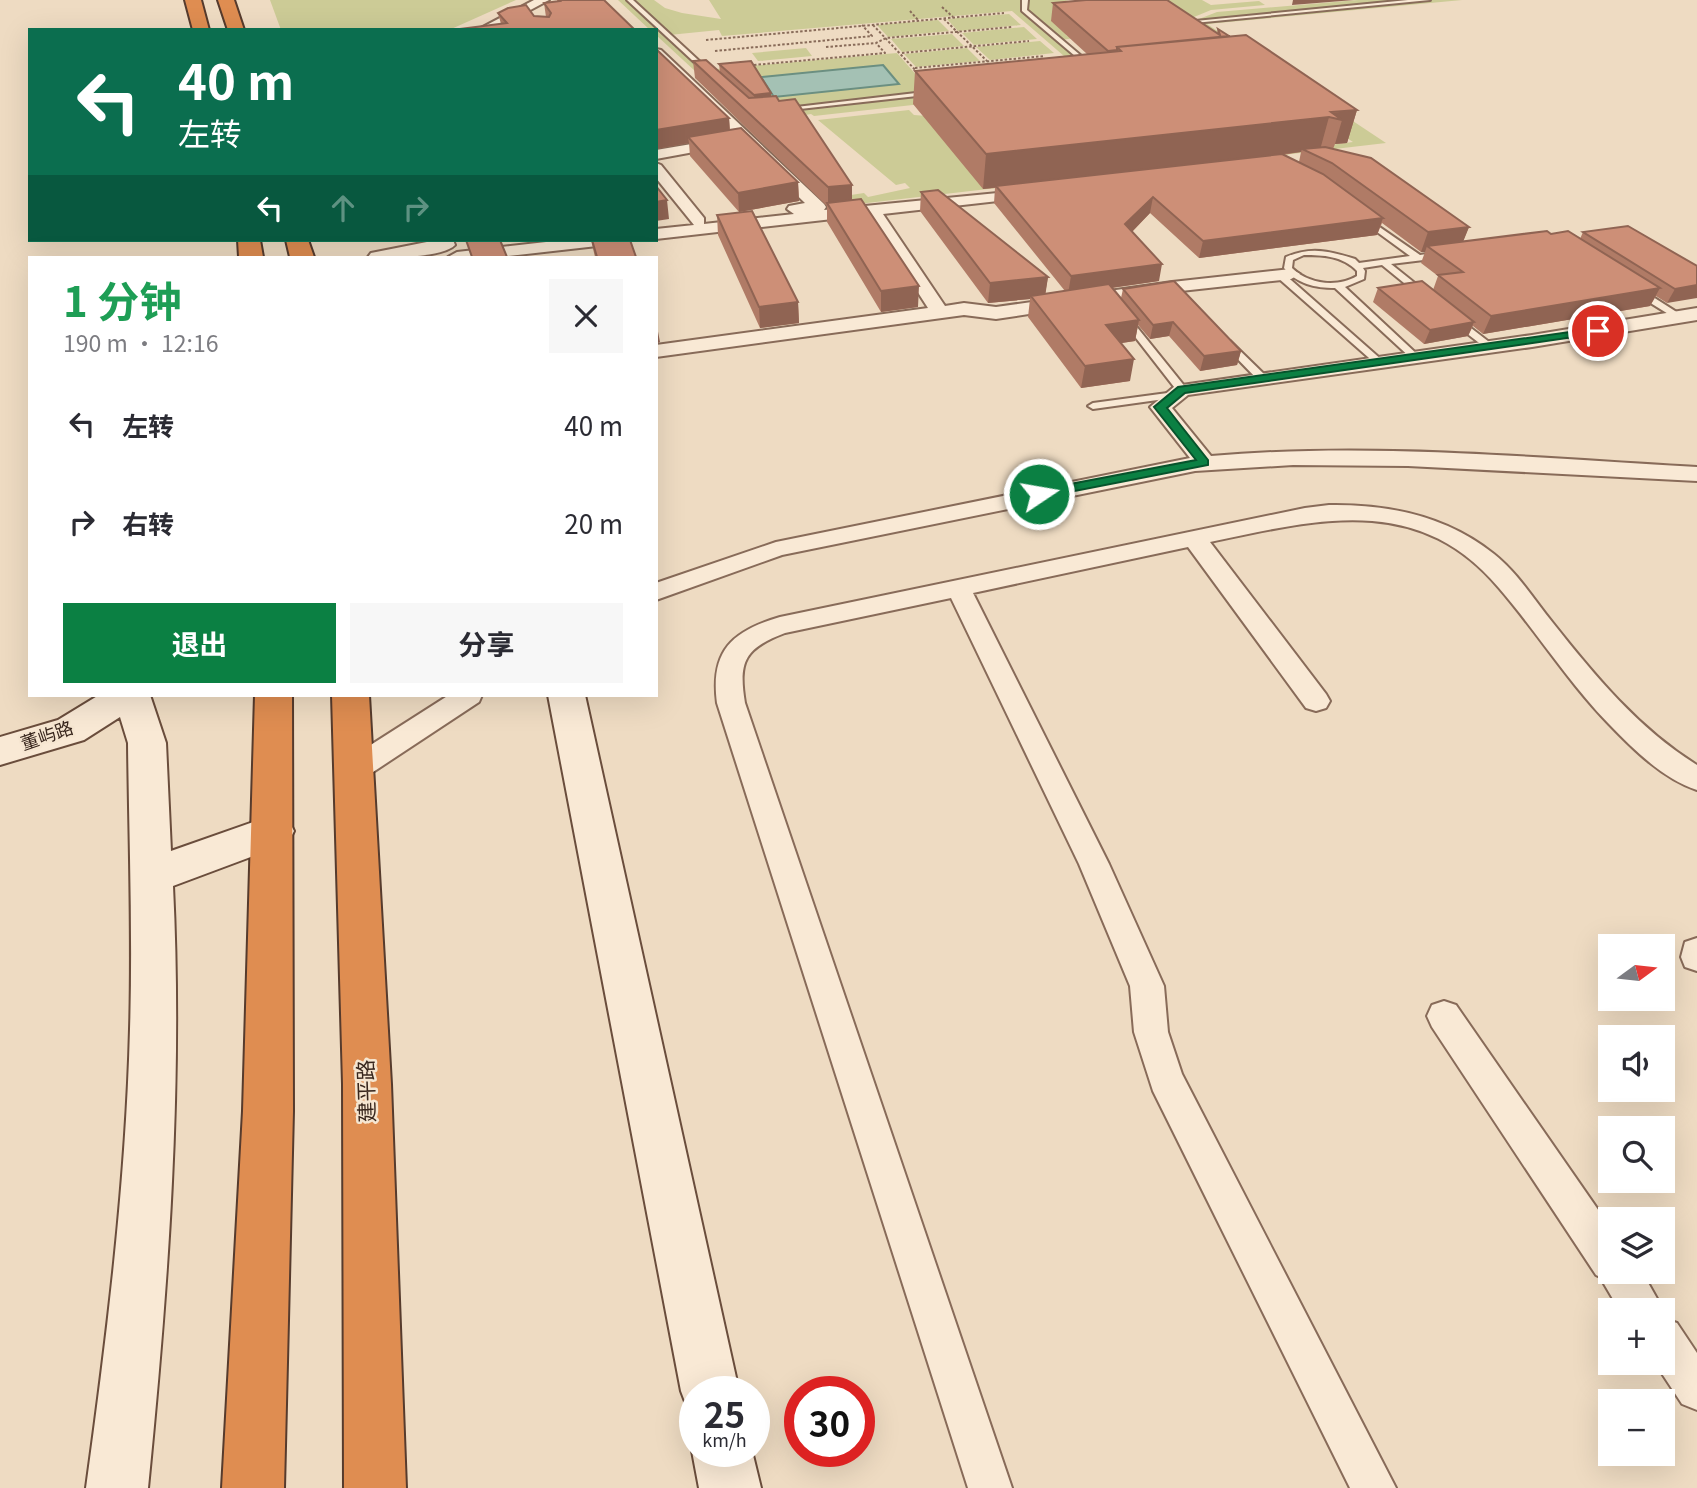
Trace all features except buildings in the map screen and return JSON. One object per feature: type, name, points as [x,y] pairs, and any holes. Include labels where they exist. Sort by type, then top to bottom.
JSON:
[{"type":"highway","points":[[185,0],[197,15]]},
{"type":"highway","points":[[229,2],[236,28]]},
{"type":"highway","points":[[253,1488],[268,1111],[274,697]]},
{"type":"highway","name":"建平路","points":[[349,697],[367,1084],[374,1488]]},
{"type":"street","points":[[487,28],[543,0]]},
{"type":"street","points":[[658,55],[818,207],[658,225]]},
{"type":"street","points":[[666,82],[684,79]]},
{"type":"street","points":[[658,155],[747,139]]},
{"type":"street","points":[[658,171],[698,221]]},
{"type":"street","points":[[658,234],[1050,190]]},
{"type":"street","points":[[873,210],[940,312]]},
{"type":"street","points":[[384,256],[493,242]]},
{"type":"street","points":[[450,247],[579,250],[601,242]]},
{"type":"street","points":[[658,351],[964,309],[996,313],[1106,295],[1176,291],[1286,274]]},
{"type":"street","points":[[1204,462],[1160,407],[1178,393],[1689,316]]},
{"type":"street","points":[[658,591],[776,549],[1204,462],[1266,458],[1413,460],[1697,474]]},
{"type":"street","points":[[990,1488],[735,716],[728,684],[731,658],[743,641],[780,626],[1194,538],[1336,511],[1393,516],[1448,536],[1475,551],[1499,572],[1625,726],[1664,759],[1697,779]]},
{"type":"street","points":[[1194,538],[1315,701]]},
{"type":"street","points":[[958,588],[1094,864],[1147,986],[1151,1032],[1166,1079],[1374,1488]]},
{"type":"street","name":"董屿路","points":[[0,751],[71,730],[126,697]]},
{"type":"street","points":[[117,1488],[152,1131],[154,1031],[147,743],[130,697]]},
{"type":"street","points":[[354,770],[466,697]]},
{"type":"street","points":[[566,697],[707,1376]]},
{"type":"street","points":[[151,876],[274,831]]},
{"type":"street","points":[[1444,1016],[1598,1243]]},
{"type":"street","points":[[1675,1357],[1697,1389]]},
{"type":"street","points":[[725,1467],[730,1488]]},
{"type":"lane","points":[[630,0],[715,78]]},
{"type":"lane","points":[[1025,0],[1026,11],[1093,68]]},
{"type":"lane","points":[[1201,31],[1188,22],[1427,0]]},
{"type":"lane","points":[[778,109],[939,93]]},
{"type":"lane","points":[[1358,214],[1418,258]]},
{"type":"lane","points":[[1286,274],[1289,259],[1302,253],[1334,254],[1358,266],[1455,252]]},
{"type":"lane","points":[[1383,262],[1436,305]]},
{"type":"lane","points":[[1286,274],[1312,282],[1337,285],[1356,281],[1361,276],[1358,266]]},
{"type":"lane","points":[[1286,274],[1380,363]]},
{"type":"lane","points":[[1625,283],[1689,316]]},
{"type":"lane","points":[[1337,285],[1416,358]]},
{"type":"lane","points":[[1093,406],[1178,393],[1106,295]]},
{"type":"lane","points":[[1447,313],[1490,347]]},
{"type":"lane","points":[[1217,333],[1263,379]]},
{"type":"path","points":[[942,7],[953,17]]},
{"type":"path","points":[[910,10],[919,20]]},
{"type":"path","points":[[701,40],[1026,11]]},
{"type":"path","points":[[943,18],[995,69]]},
{"type":"path","points":[[873,24],[921,76]]},
{"type":"path","points":[[826,47],[876,43],[886,38],[1041,24]]},
{"type":"path","points":[[706,52],[872,36],[862,25]]},
{"type":"path","points":[[808,30],[815,41]]},
{"type":"path","points":[[902,53],[1057,38]]},
{"type":"path","points":[[754,65],[886,53],[876,43]]},
{"type":"path","points":[[914,68],[1075,53]]},
{"type":"shaded area","points":[[270,0],[516,0],[453,28],[280,28]]},
{"type":"shaded area","points":[[618,0],[654,0],[665,8],[682,13],[721,19],[709,0],[1065,0],[1075,3],[1155,7],[1168,0],[1202,0],[1211,5],[1259,1],[1265,5],[1211,10],[1194,17],[1061,27],[1067,36],[1075,38],[1061,40],[1101,75],[1128,81],[814,116],[811,114],[769,121],[851,195],[864,193],[868,197],[910,188],[905,183],[896,185],[818,120],[909,110],[914,115],[1322,146],[1353,142],[1169,22],[1199,19],[1217,12],[1358,0],[1462,0],[1207,24],[1386,143],[841,206],[658,37],[658,28],[648,28]],"holes":[[[1012,11],[1079,69],[925,85],[897,53],[706,70],[669,35],[719,30],[722,36]]]},
{"type":"shaded area","points":[[1009,14],[1021,25],[958,31],[947,19]]},
{"type":"shaded area","points":[[938,20],[949,31],[888,37],[877,25]]},
{"type":"shaded area","points":[[1024,27],[1037,39],[974,45],[962,33]]},
{"type":"shaded area","points":[[952,34],[964,46],[902,52],[891,39]]},
{"type":"shaded area","points":[[1040,41],[1054,53],[990,60],[976,47]]},
{"type":"shaded area","points":[[806,48],[812,56],[758,61],[752,53]]},
{"type":"shaded area","points":[[967,48],[980,61],[916,67],[904,54]]},
{"type":"shaded area","points":[[883,65],[899,84],[774,97],[761,77]]},
{"type":"route","points":[[1039,494],[1204,462],[1160,407],[1182,390],[1598,331]]}]
